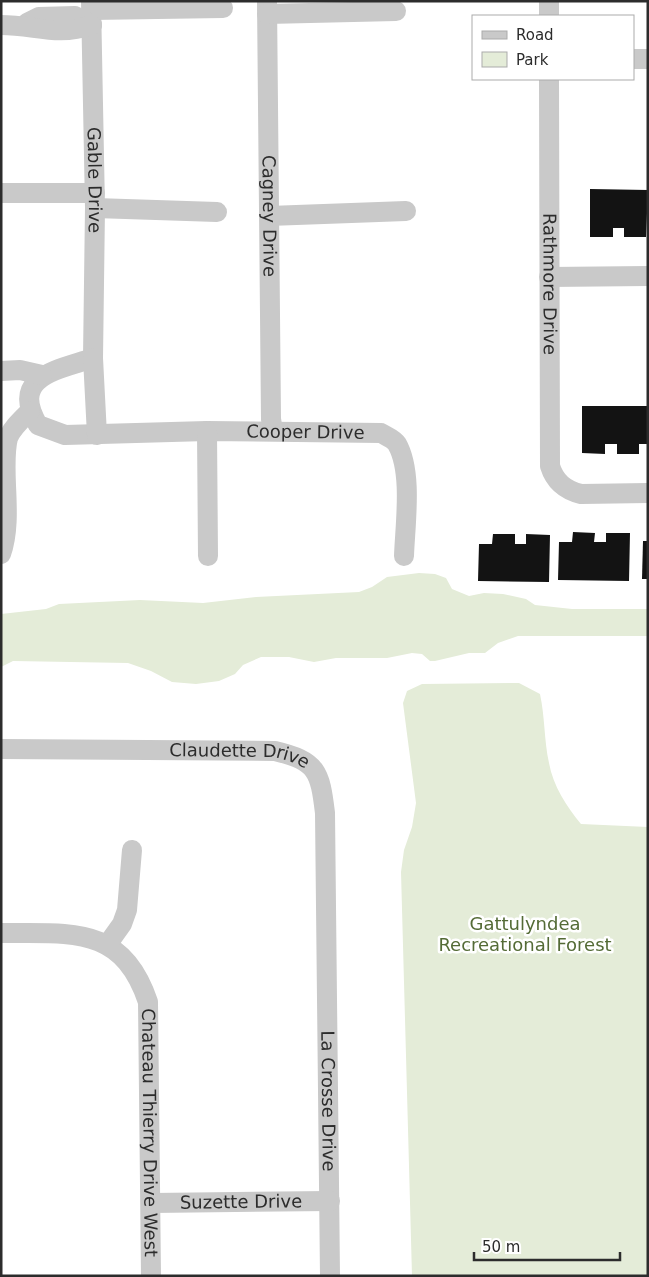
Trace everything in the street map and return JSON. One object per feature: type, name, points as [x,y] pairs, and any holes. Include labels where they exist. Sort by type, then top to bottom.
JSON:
[{"type":"street","points":[[549,1],[549,15]]},
{"type":"street","points":[[1,25],[23,25],[39,17],[75,16],[92,12],[222,8]]},
{"type":"street","points":[[267,8],[396,11]]},
{"type":"street","name":"Cagney Drive","points":[[267,8],[271,418],[273,431]]},
{"type":"street","name":"Gable Drive","points":[[92,12],[95,200],[94,358],[97,435]]},
{"type":"street","points":[[634,59],[648,59]]},
{"type":"street","name":"Rathmore Drive","points":[[549,80],[550,466],[553,476],[561,485],[581,494],[648,494]]},
{"type":"street","points":[[1,193],[217,212]]},
{"type":"street","points":[[269,216],[406,211]]},
{"type":"street","points":[[549,276],[648,276]]},
{"type":"street","points":[[94,358],[59,368],[42,376],[29,392],[30,411],[38,425],[65,435],[97,435]]},
{"type":"street","points":[[1,371],[20,370],[42,376]]},
{"type":"street","points":[[1,554],[7,527],[4,459],[8,439],[16,426],[30,411]]},
{"type":"street","points":[[207,431],[208,556]]},
{"type":"street","name":"Cooper Drive","points":[[97,435],[207,431],[381,433],[396,442],[403,459],[406,487],[404,556]]},
{"type":"street","name":"Claudette Drive","points":[[1,749],[275,751],[300,757],[311,765],[322,788],[325,813],[328,927]]},
{"type":"street","points":[[107,945],[122,924],[126,910],[132,850]]},
{"type":"street","name":"La Crosse Drive","points":[[328,927],[330,1276]]},
{"type":"street","name":"Chateau Thierry Drive West","points":[[1,933],[68,934],[92,938],[107,945],[132,965],[141,981],[148,1002],[152,1203],[151,1276]]},
{"type":"street","name":"Suzette Drive","points":[[152,1203],[330,1201]]},
{"type":"green space","points":[[419,573],[435,574],[446,578],[452,589],[469,596],[484,593],[503,594],[526,599],[535,605],[572,609],[648,609],[648,636],[518,636],[498,643],[485,653],[469,653],[435,661],[430,661],[422,654],[412,653],[387,658],[336,658],[314,662],[289,657],[261,657],[243,665],[235,674],[219,681],[196,684],[172,682],[151,671],[128,663],[13,661],[1,667],[1,614],[46,609],[59,604],[140,600],[203,603],[256,597],[359,592],[372,587],[387,577]]},
{"type":"green space","name":"Gattulyndea Recreational Forest","points":[[519,683],[540,694],[551,772],[561,796],[581,824],[648,827],[648,1276],[412,1276],[401,872],[404,850],[412,827],[416,803],[403,703],[407,691],[422,684]]},
{"type":"building","points":[[590,189],[648,190],[646,237],[624,237],[624,228],[613,228],[613,237],[590,237]]},
{"type":"building","points":[[582,406],[648,406],[648,444],[639,444],[639,454],[617,454],[617,444],[605,444],[605,454],[582,453]]},
{"type":"building","points":[[573,532],[595,533],[594,542],[606,542],[606,533],[630,533],[629,581],[558,580],[559,542],[572,542]]},
{"type":"building","points":[[493,534],[515,534],[515,544],[526,544],[526,534],[550,535],[549,582],[478,581],[479,544],[492,544]]},
{"type":"building","points":[[643,541],[648,541],[648,579],[642,579]]}]
